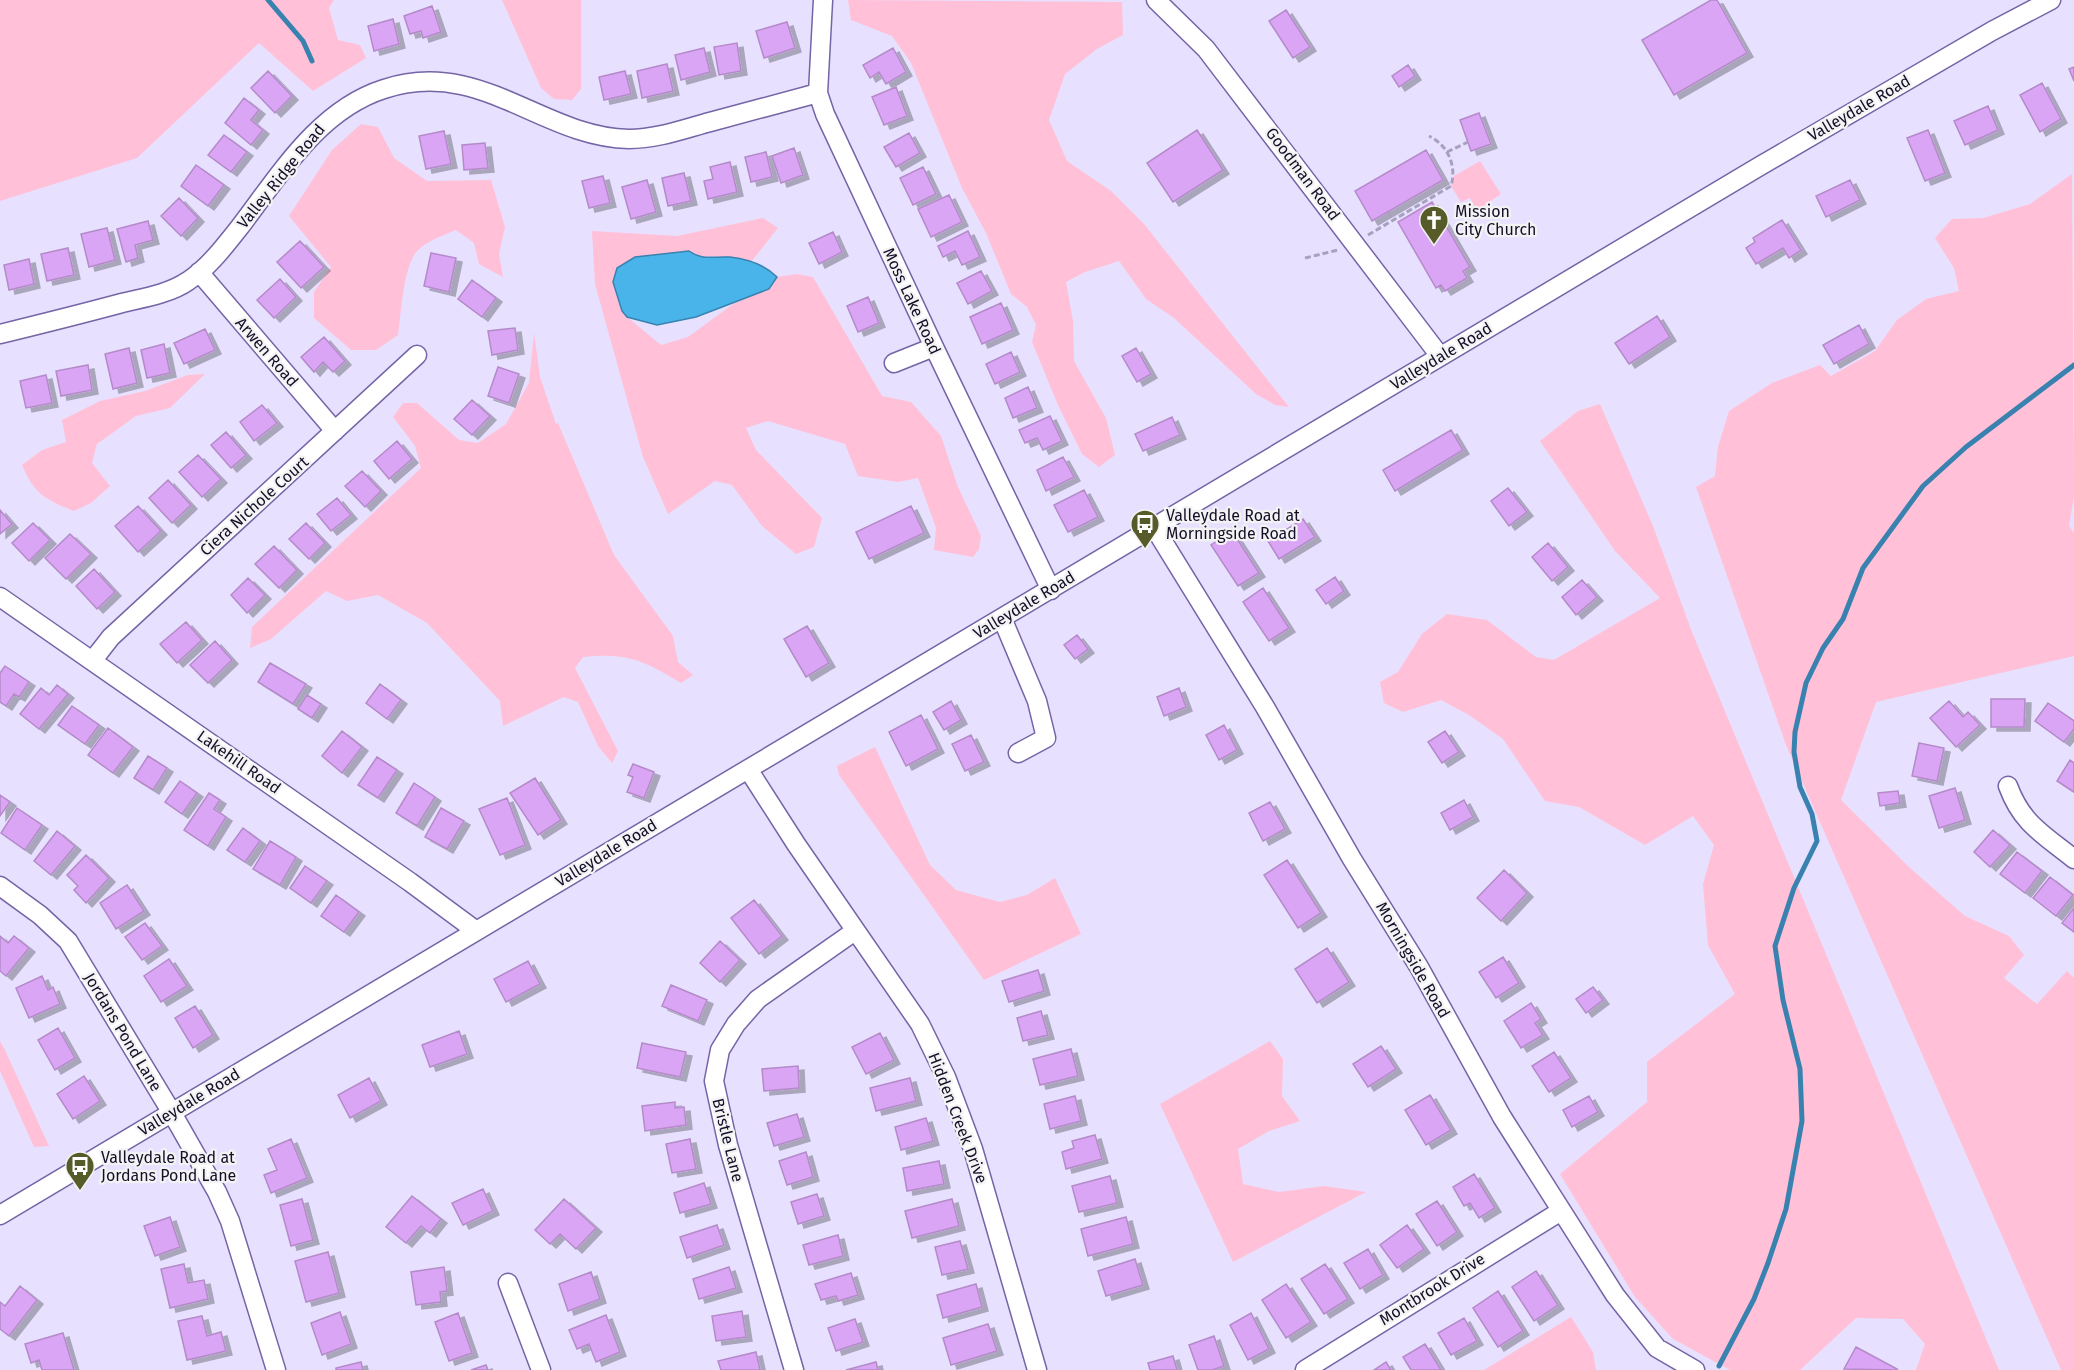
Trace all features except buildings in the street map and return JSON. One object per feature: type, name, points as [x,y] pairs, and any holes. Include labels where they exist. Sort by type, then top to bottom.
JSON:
[{"type":"street","name":"Moss Lake Road","points":[[823,0],[818,93],[835,138],[1051,590]]},
{"type":"street","name":"Goodman Road","points":[[1156,0],[1206,49],[1440,356]]},
{"type":"street","name":"Valleydale Road","points":[[0,1215],[1440,356],[1992,30],[2051,0]]},
{"type":"street","name":"Valley Ridge Road","points":[[0,334],[155,294],[186,283],[200,272],[229,241],[326,121],[353,102],[384,88],[417,82],[448,82],[476,87],[595,135],[629,139],[657,137],[818,93]]},
{"type":"street","name":"Arwen Road","points":[[200,272],[335,431]]},
{"type":"street","points":[[894,363],[933,347]]},
{"type":"street","name":"Ciera Nichole Court","points":[[93,660],[111,637],[417,355]]},
{"type":"street","name":"Morningside Road","points":[[1154,527],[1265,707],[1352,859],[1419,968],[1502,1118],[1561,1210],[1636,1325],[1657,1347],[1695,1370]]},
{"type":"street","name":"Lakehill Road","points":[[0,597],[475,930]]},
{"type":"street","points":[[1002,618],[1037,701],[1046,738],[1018,753]]},
{"type":"street","name":"Hidden Creek Drive","points":[[748,769],[855,931],[920,1024],[946,1077],[973,1149],[1037,1370]]},
{"type":"street","points":[[2008,786],[2016,807],[2025,819],[2074,859]]},
{"type":"street","name":"Jordans Pond Lane","points":[[0,886],[40,915],[68,941],[172,1113],[217,1192],[230,1221],[276,1370]]},
{"type":"street","name":"Bristle Lane","points":[[794,1370],[728,1145],[714,1080],[720,1050],[736,1024],[758,999],[855,931]]},
{"type":"street","name":"Montbrook Drive","points":[[1305,1370],[1561,1210]]},
{"type":"street","points":[[508,1283],[541,1370]]},
{"type":"path","points":[[1363,238],[1451,186],[1454,176],[1448,152],[1443,145],[1429,136]]},
{"type":"path","points":[[1448,152],[1468,142]]},
{"type":"path","points":[[1388,212],[1393,220]]},
{"type":"path","points":[[1305,258],[1335,253]]},
{"type":"shaded area","points":[[0,0],[334,0],[329,8],[338,40],[360,45],[366,58],[313,91],[259,43],[137,158],[0,201]]},
{"type":"shaded area","points":[[502,0],[581,0],[581,89],[572,100],[554,99],[541,88]]},
{"type":"shaded area","points":[[848,0],[1122,2],[1123,35],[1097,49],[1065,74],[1049,120],[1067,161],[1111,191],[1144,224],[1289,407],[1275,405],[1256,394],[1174,318],[1146,299],[1119,261],[1085,272],[1066,282],[1073,321],[1074,361],[1106,418],[1115,455],[1099,467],[1082,454],[1058,405],[1032,342],[1036,325],[1027,307],[1011,294],[986,233],[962,188],[911,63],[892,36],[851,20]]},
{"type":"shaded area","points":[[361,124],[378,127],[394,158],[427,181],[491,180],[505,227],[499,254],[503,277],[479,264],[474,243],[456,230],[432,240],[416,252],[407,274],[398,335],[376,350],[351,350],[314,318],[314,292],[331,267],[289,216],[332,150]]},
{"type":"shaded area","points":[[1480,161],[1501,194],[1477,210],[1470,198],[1461,202],[1451,186],[1454,176]]},
{"type":"shaded area","points":[[2072,174],[2074,496],[2069,526],[2074,533],[2074,656],[1876,702],[1841,800],[1910,868],[1965,916],[2009,936],[2024,955],[2004,978],[2037,1004],[2067,971],[2074,978],[2074,1370],[2061,1370],[1786,745],[1696,487],[1715,476],[1718,447],[1729,411],[1772,383],[1820,365],[1831,376],[1875,351],[1897,320],[1926,299],[1959,291],[1954,268],[1935,238],[1952,219],[1983,218],[2030,204]]},
{"type":"shaded area","points":[[763,218],[778,228],[751,262],[729,257],[696,256],[627,317],[661,345],[688,337],[733,304],[769,289],[777,277],[797,274],[813,277],[882,396],[911,402],[941,436],[958,487],[981,536],[979,549],[973,557],[934,550],[936,528],[918,478],[898,482],[858,476],[845,444],[768,421],[746,428],[756,450],[822,518],[814,547],[796,554],[762,526],[732,485],[715,481],[668,514],[643,457],[595,284],[592,231],[677,236]]},
{"type":"shaded area","points":[[534,333],[540,377],[556,424],[558,423],[614,555],[673,636],[678,662],[693,675],[681,683],[657,669],[624,657],[583,657],[575,668],[618,751],[612,763],[598,746],[578,702],[564,697],[503,726],[500,701],[427,623],[378,595],[347,601],[326,591],[271,639],[250,648],[252,627],[421,468],[415,446],[393,417],[403,403],[417,403],[459,440],[478,443],[506,424],[529,383]]},
{"type":"shaded area","points":[[205,374],[170,408],[136,416],[97,444],[92,463],[110,486],[91,503],[74,511],[48,499],[31,483],[22,465],[42,450],[66,442],[62,420],[100,401],[145,391],[188,375]]},
{"type":"shaded area","points":[[1600,404],[1653,526],[1692,632],[1999,1370],[1916,1370],[1925,1344],[1903,1319],[1856,1318],[1800,1370],[1730,1370],[1673,1339],[1635,1297],[1560,1174],[1647,1102],[1647,1062],[1735,994],[1708,945],[1703,884],[1714,845],[1693,816],[1645,845],[1579,807],[1545,801],[1503,739],[1469,715],[1441,700],[1403,712],[1384,703],[1380,682],[1398,672],[1422,634],[1447,614],[1487,620],[1536,657],[1554,660],[1660,598],[1615,551],[1540,441],[1578,411]]},
{"type":"shaded area","points":[[875,747],[930,865],[956,890],[1000,902],[1027,895],[1055,878],[1081,934],[984,980],[839,775],[837,766]]},
{"type":"shaded area","points":[[0,1041],[49,1146],[34,1147],[0,1071]]},
{"type":"shaded area","points":[[1270,1041],[1283,1059],[1282,1096],[1300,1121],[1269,1131],[1238,1149],[1243,1184],[1279,1192],[1324,1186],[1366,1192],[1233,1262],[1160,1104]]},
{"type":"shaded area","points":[[1571,1317],[1593,1352],[1596,1370],[1484,1370]]},
{"type":"water","points":[[689,251],[704,257],[730,257],[749,261],[767,269],[777,277],[769,289],[696,317],[657,325],[627,317],[622,311],[613,282],[617,268],[635,257]]},
{"type":"waterway","points":[[268,0],[303,41],[312,61]]},
{"type":"waterway","points":[[1719,1366],[1754,1299],[1768,1263],[1786,1209],[1802,1121],[1800,1069],[1783,1000],[1775,946],[1794,888],[1817,841],[1812,814],[1800,787],[1794,752],[1795,732],[1806,683],[1823,648],[1843,619],[1863,568],[1923,486],[1966,447],[2074,365]]},
{"type":"place","name":"Mission City Church","points":[[1434,246]]},
{"type":"place","name":"Valleydale Road at Morningside Road","points":[[1145,550]]},
{"type":"place","name":"Valleydale Road at Jordans Pond Lane","points":[[80,1192]]}]
